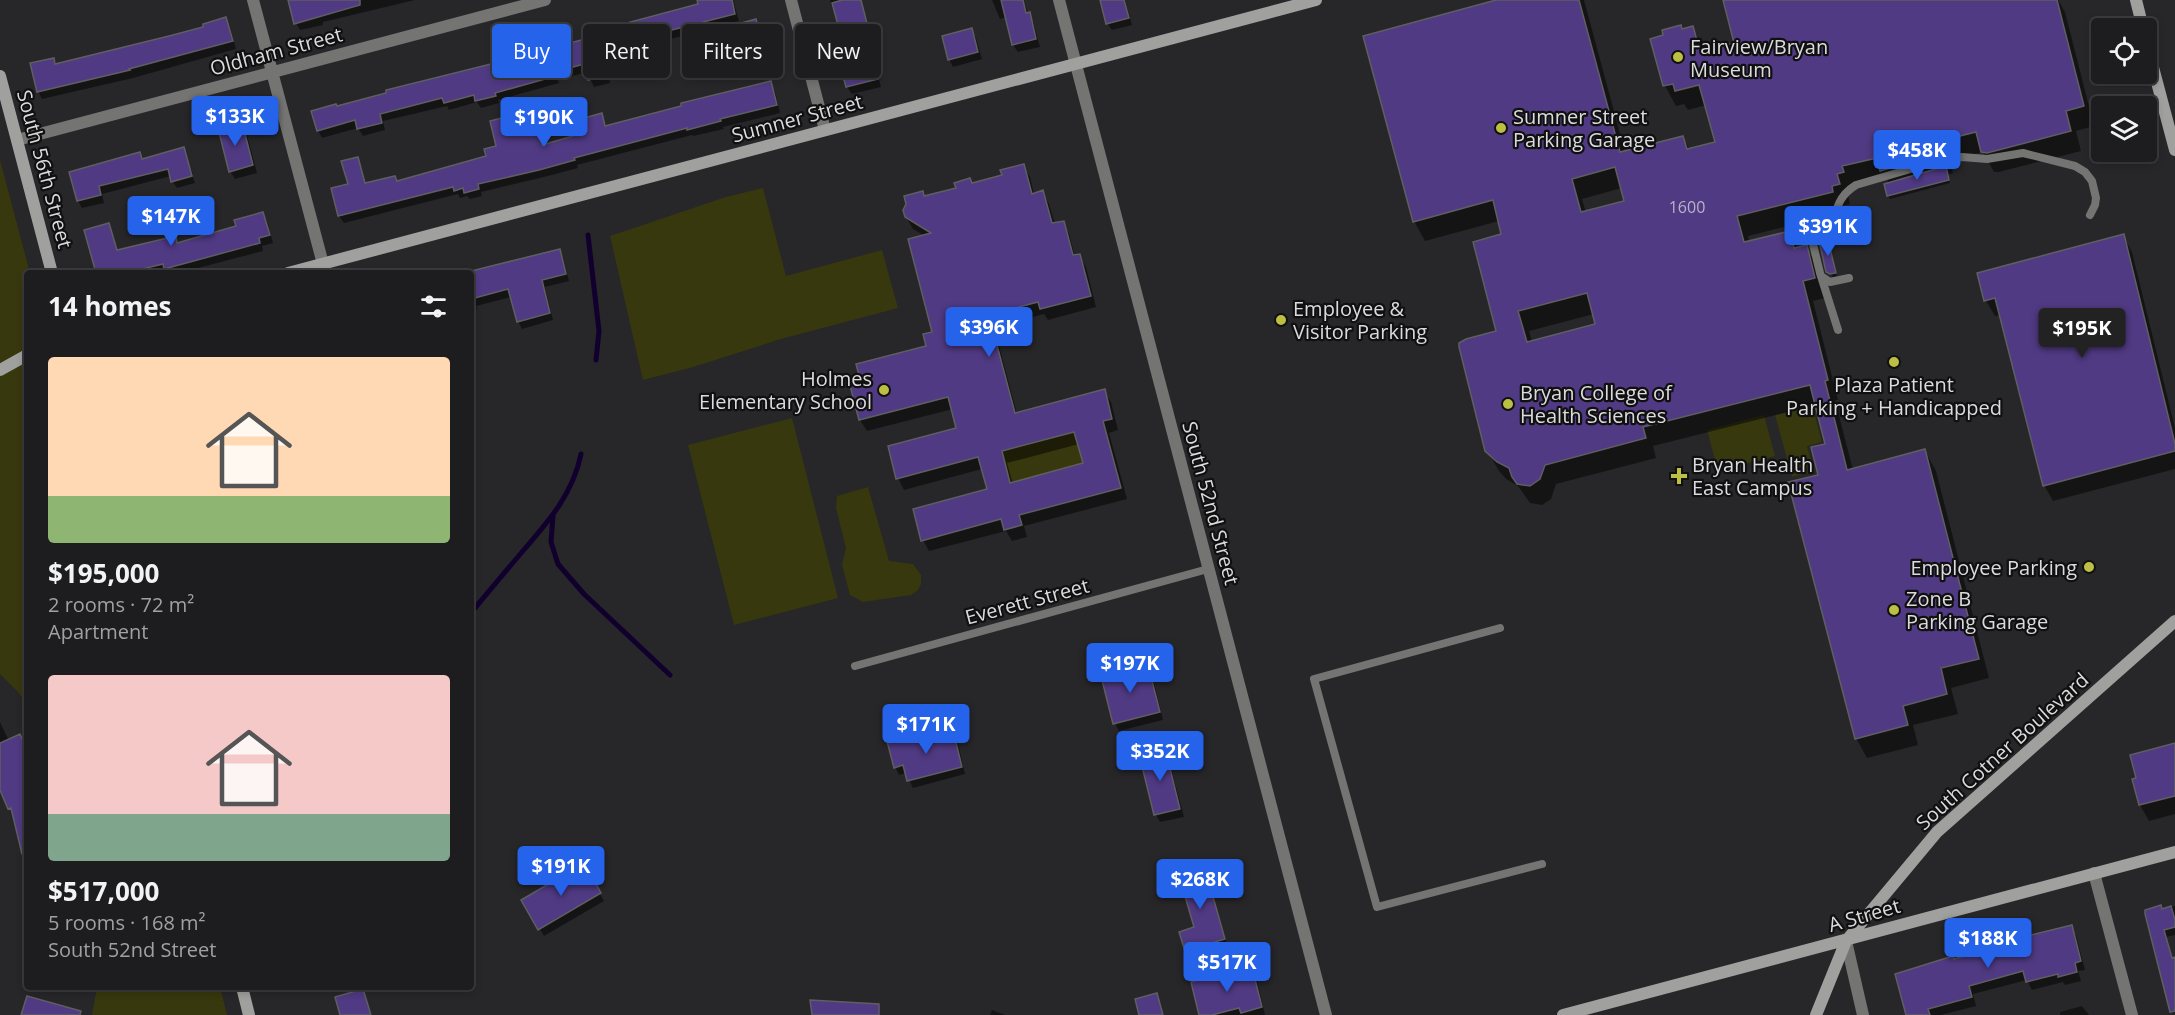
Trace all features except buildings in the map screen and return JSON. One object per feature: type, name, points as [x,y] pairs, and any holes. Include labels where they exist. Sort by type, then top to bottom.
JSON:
[{"type":"main road","name":"Sumner Street","points":[[300,270],[1316,0]]},
{"type":"main road","points":[[2136,0],[2140,18]]},
{"type":"main road","name":"South 56th Street","points":[[0,76],[51,270]]},
{"type":"main road","points":[[2157,83],[2175,150]]},
{"type":"main road","points":[[0,370],[24,357]]},
{"type":"main road","name":"South Cotner Boulevard","points":[[1816,1015],[1846,940],[1937,832],[2175,621]]},
{"type":"main road","name":"A Street","points":[[1563,1015],[2175,852]]},
{"type":"main road","points":[[243,990],[249,1015]]},
{"type":"street","points":[[253,0],[323,264]]},
{"type":"street","name":"Oldham Street","points":[[17,140],[545,0]]},
{"type":"street","points":[[790,0],[825,130]]},
{"type":"street","name":"South 52nd Street","points":[[1059,0],[1326,1015]]},
{"type":"street","points":[[2094,873],[2132,1015]]},
{"type":"street","points":[[1846,940],[1863,1015]]},
{"type":"lane","points":[[1838,330],[1813,244],[1818,235],[1837,228],[1836,208],[1846,193],[1869,179],[1941,160],[1962,157],[1987,159],[2023,153],[2075,166],[2088,175],[2094,189],[2095,205],[2090,215]]},
{"type":"lane","points":[[1821,276],[1830,282],[1849,278]]},
{"type":"lane","name":"Everett Street","points":[[855,666],[1208,569]]},
{"type":"lane","points":[[1500,628],[1314,679],[1377,907],[1542,864]]},
{"type":"shaded area","points":[[0,160],[29,270],[24,270],[24,700],[0,674]]},
{"type":"shaded area","points":[[763,188],[786,276],[882,250],[898,308],[781,339],[643,380],[610,236],[726,197]]},
{"type":"shaded area","points":[[1812,405],[1822,442],[1807,446],[1814,471],[1792,477],[1775,415]]},
{"type":"shaded area","points":[[1764,415],[1775,456],[1718,471],[1707,430]]},
{"type":"shaded area","points":[[792,418],[838,598],[734,625],[688,445]]},
{"type":"shaded area","points":[[1074,432],[1083,463],[1010,483],[1002,451]]},
{"type":"shaded area","points":[[868,487],[889,561],[913,564],[921,575],[918,590],[911,595],[863,602],[850,595],[842,565],[846,548],[836,508],[837,496]]},
{"type":"shaded area","points":[[96,990],[221,990],[227,1015],[92,1015]]},
{"type":"waterway","points":[[588,235],[599,331],[596,360]]},
{"type":"waterway","points":[[474,609],[558,507],[572,482],[581,454]]},
{"type":"waterway","points":[[553,516],[551,542],[558,564],[584,594],[670,675]]},
{"type":"place","name":"Fairview/Bryan Museum","points":[[1678,57]]},
{"type":"place","name":"Sumner Street Parking Garage","points":[[1501,128]]},
{"type":"place","name":"Employee & Visitor Parking","points":[[1281,320]]},
{"type":"place","name":"Plaza Patient Parking + Handicapped","points":[[1894,362]]},
{"type":"place","name":"Holmes Elementary School","points":[[884,390]]},
{"type":"place","name":"Bryan College of Health Sciences","points":[[1508,404]]},
{"type":"place","name":"Bryan Health East Campus","points":[[1679,476]]},
{"type":"place","name":"Employee Parking","points":[[2089,567]]},
{"type":"place","name":"Zone B Parking Garage","points":[[1894,610]]}]
